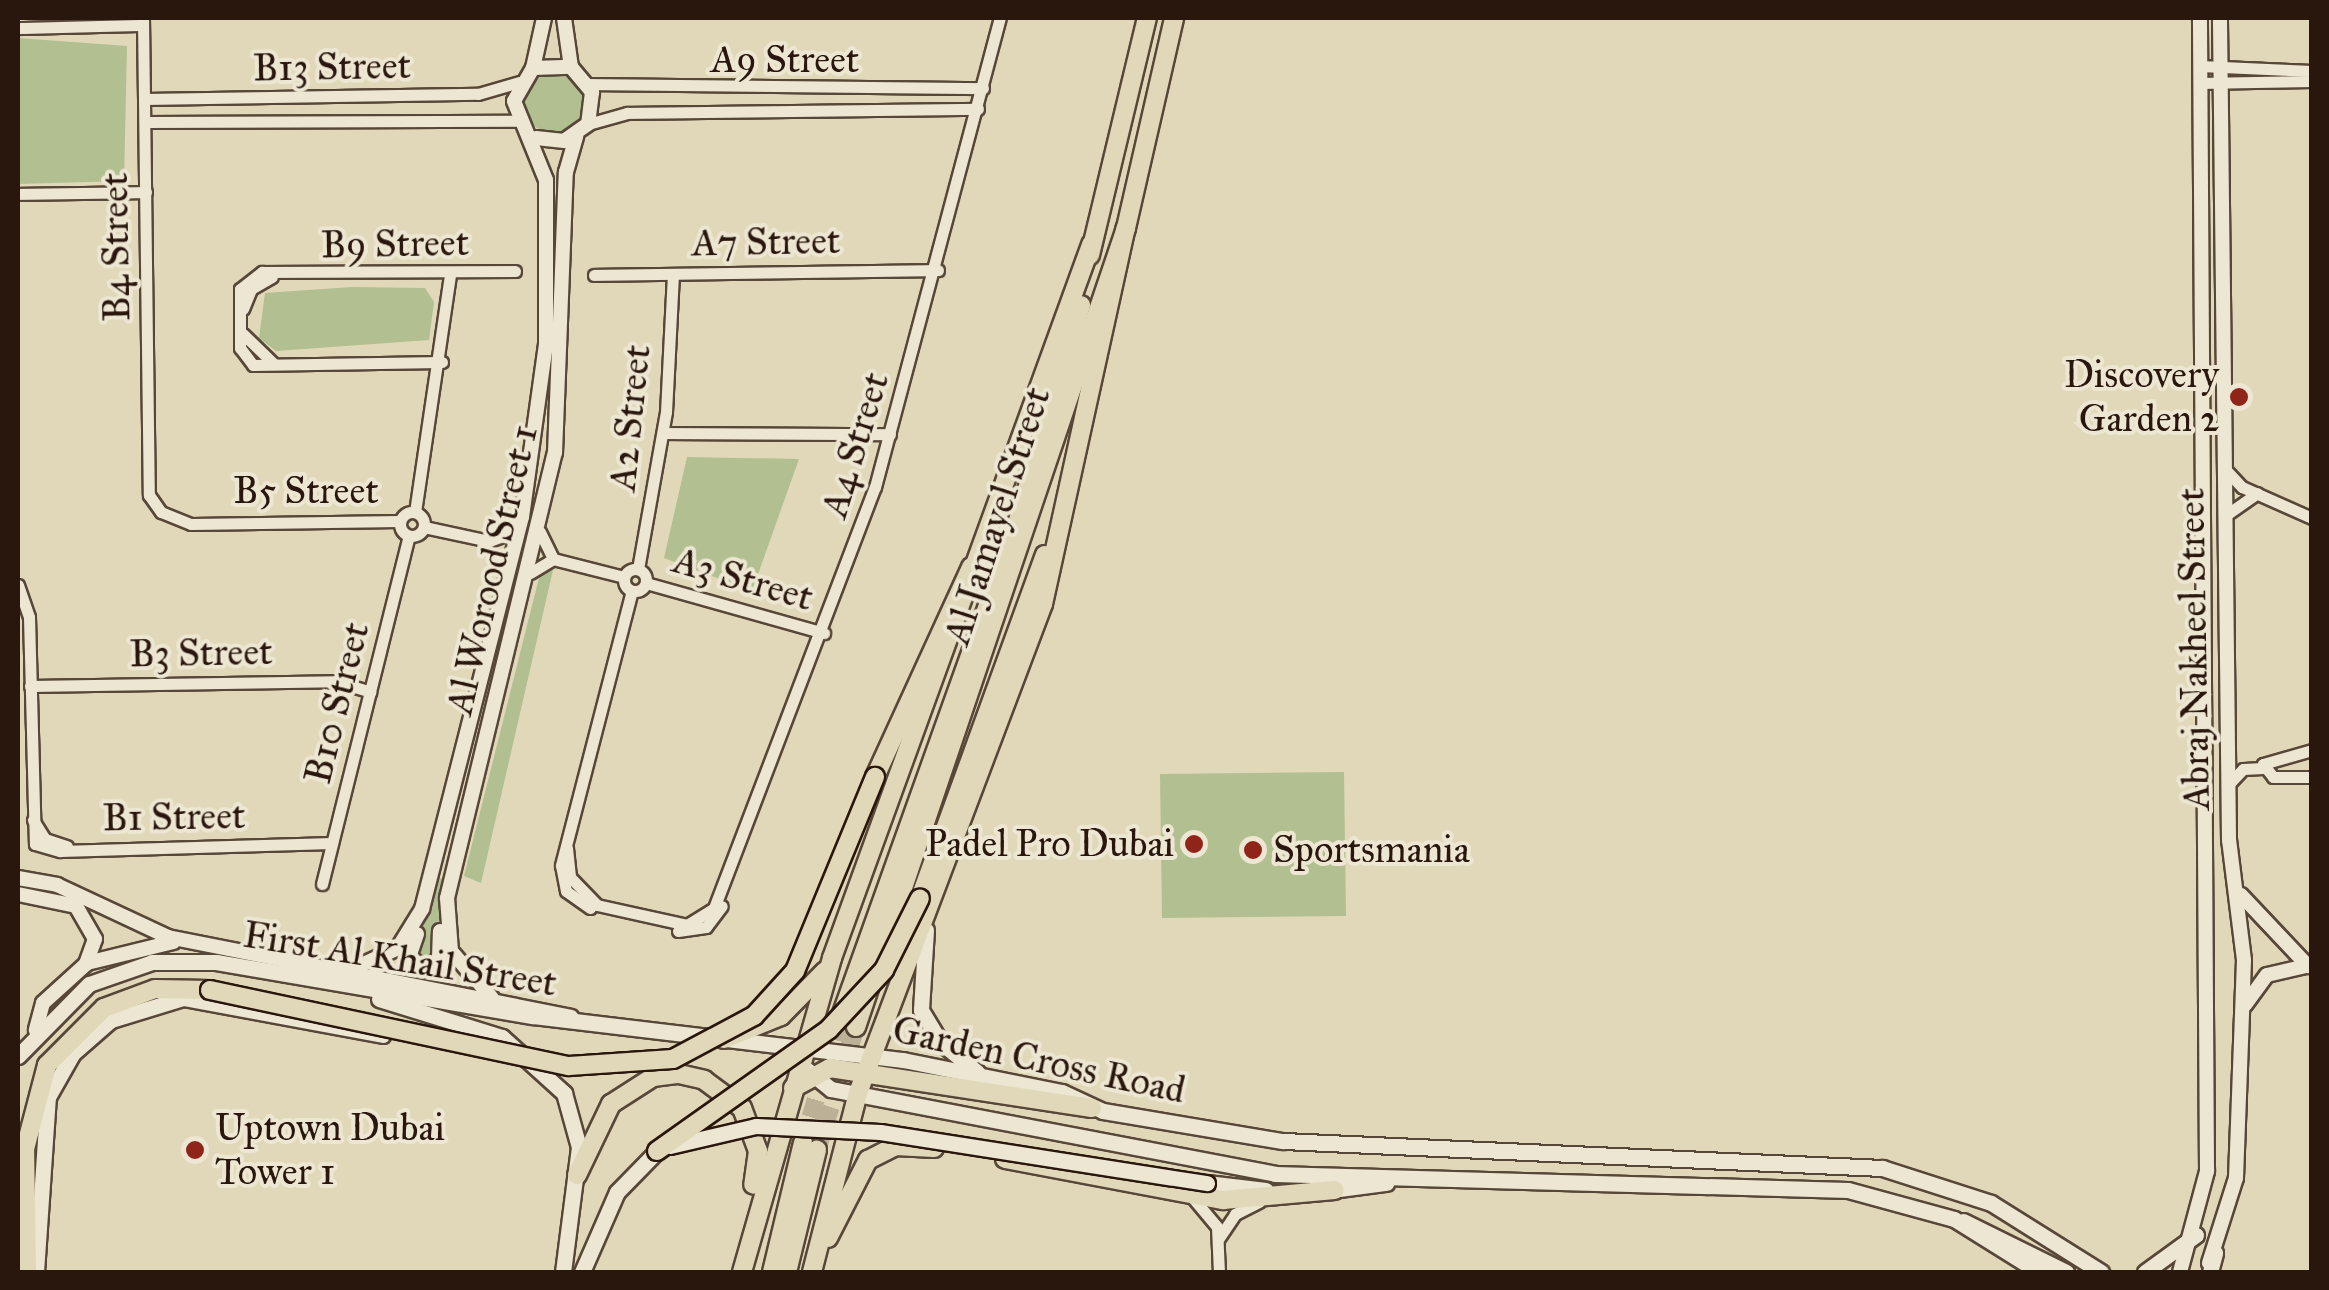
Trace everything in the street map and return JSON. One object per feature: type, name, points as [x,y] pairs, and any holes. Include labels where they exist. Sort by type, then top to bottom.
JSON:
[{"type":"main road","name":"Al Jamayel Street","points":[[1147,18],[1016,524],[847,1026],[1126,228],[1174,18]]},
{"type":"main road","points":[[814,1263],[861,1084],[926,930],[1012,701],[1058,528],[1126,228]]},
{"type":"main road","points":[[742,1272],[790,1091],[832,958],[986,546],[1091,244]]},
{"type":"main road","points":[[582,1272],[606,1211],[657,1151],[829,1030],[884,970],[920,898],[1058,528]]},
{"type":"main road","points":[[26,1272],[25,1149],[47,1065],[104,1008],[155,989],[210,990],[568,1066],[674,1059],[754,1016],[795,971],[875,777],[986,546]]},
{"type":"main road","points":[[926,930],[921,1010],[940,1042],[980,1075]]},
{"type":"main road","points":[[724,1038],[782,1016],[832,958]]},
{"type":"main road","name":"First Al Khail Street","points":[[18,1056],[36,1030],[89,984],[152,962],[216,962],[584,1022],[804,1050]]},
{"type":"main road","points":[[358,988],[486,1030],[538,1066],[572,1110],[578,1175]]},
{"type":"main road","points":[[36,1272],[48,1098],[82,1044],[134,1009],[208,1000],[538,1066]]},
{"type":"main road","points":[[804,1050],[807,1074]]},
{"type":"main road","name":"Garden Cross Road","points":[[804,1050],[980,1075],[1092,1108],[1304,1143],[1882,1168],[1991,1203],[2101,1272]]},
{"type":"main road","points":[[563,1272],[578,1175],[596,1124],[631,1088],[679,1074],[704,1080],[726,1092],[753,1128],[753,1230]]},
{"type":"main road","points":[[807,1074],[861,1084],[1092,1108]]},
{"type":"main road","points":[[790,1091],[807,1074]]},
{"type":"main road","name":"Garden Cross Road","points":[[861,1084],[1255,1171],[1811,1185],[1954,1219],[2040,1272]]},
{"type":"main road","points":[[657,1151],[731,1128],[797,1127],[935,1137],[1207,1183],[1335,1190]]},
{"type":"main road","points":[[814,1263],[860,1167],[904,1145],[1188,1194],[1260,1202],[1429,1175]]},
{"type":"main road","points":[[772,1272],[810,1147],[787,1272]]},
{"type":"main road","points":[[1954,1219],[2066,1272]]},
{"type":"main road","points":[[2145,1272],[2196,1234]]},
{"type":"main road","points":[[2207,1272],[2215,1253]]},
{"type":"street","points":[[544,18],[533,68],[519,82],[518,121],[536,138],[582,130]]},
{"type":"street","points":[[564,18],[571,68],[588,84]]},
{"type":"street","name":"A4 Street","points":[[632,591],[568,848],[566,891],[606,908],[697,932],[714,920],[824,632],[890,434],[938,270],[1000,18]]},
{"type":"street","name":"Abraj Nakheel Street","points":[[2180,1272],[2196,1234],[2207,1171],[2200,18]]},
{"type":"street","name":"Abraj Nakheel Street","points":[[2215,1253],[2236,1178],[2243,1017],[2228,785],[2220,18]]},
{"type":"street","points":[[18,28],[143,21]]},
{"type":"street","name":"B4 Street","points":[[143,21],[148,475],[162,512],[212,522]]},
{"type":"street","points":[[2200,66],[2220,73],[2312,80]]},
{"type":"street","points":[[533,68],[571,68]]},
{"type":"street","points":[[2199,83],[2220,73],[2312,70]]},
{"type":"street","name":"B13 Street","points":[[144,99],[478,94],[519,82]]},
{"type":"street","name":"A9 Street","points":[[588,84],[983,88]]},
{"type":"street","name":"Al Worood Street 1","points":[[492,998],[451,952],[448,898],[540,532],[564,373],[566,172],[582,130],[588,84]]},
{"type":"street","name":"A9 Street","points":[[582,130],[619,114],[978,109]]},
{"type":"street","name":"B13 Street","points":[[145,122],[518,121]]},
{"type":"street","name":"Al Worood Street 1","points":[[348,970],[408,938],[430,886],[519,530],[546,345],[546,180],[536,138]]},
{"type":"street","points":[[18,194],[146,192]]},
{"type":"street","name":"A7 Street","points":[[594,275],[938,270]]},
{"type":"street","name":"B9 Street","points":[[442,362],[274,364],[247,360],[243,310],[255,285],[276,276],[515,271]]},
{"type":"street","points":[[415,512],[400,521],[410,536],[424,527],[415,512],[442,362],[450,274]]},
{"type":"street","name":"A2 Street","points":[[638,569],[664,433],[673,274]]},
{"type":"street","points":[[664,433],[890,434]]},
{"type":"street","points":[[2225,469],[2257,493],[2312,518]]},
{"type":"street","points":[[2226,515],[2257,493]]},
{"type":"street","name":"B5 Street","points":[[212,522],[400,521]]},
{"type":"street","name":"B5 Street","points":[[424,527],[489,541]]},
{"type":"street","points":[[510,564],[489,541],[519,530]]},
{"type":"street","points":[[530,573],[553,559],[540,532]]},
{"type":"street","name":"B10 Street","points":[[322,884],[410,536]]},
{"type":"street","name":"A3 Street","points":[[553,559],[624,577]]},
{"type":"street","points":[[638,569],[646,583],[632,591],[624,577],[638,569]]},
{"type":"street","name":"A3 Street","points":[[646,583],[824,632]]},
{"type":"street","points":[[18,584],[29,617],[30,686]]},
{"type":"street","name":"B3 Street","points":[[30,686],[335,680],[370,692]]},
{"type":"street","name":"B1 Street","points":[[30,686],[35,844],[76,849],[332,844]]},
{"type":"street","points":[[2228,785],[2244,770],[2312,750]]},
{"type":"street","points":[[2228,751],[2263,766],[2280,779],[2312,777]]},
{"type":"street","points":[[18,878],[56,885],[189,941],[492,998],[584,1022]]},
{"type":"street","points":[[430,886],[409,951],[421,970],[439,958],[448,898]]},
{"type":"street","points":[[2236,886],[2267,931],[2310,967]]},
{"type":"street","points":[[18,894],[86,915],[95,939],[86,964],[43,1002],[36,1030]]},
{"type":"street","points":[[86,964],[189,941]]},
{"type":"street","points":[[2243,1017],[2267,975],[2310,967]]},
{"type":"street","points":[[1188,1194],[1206,1207],[1219,1238],[1219,1272]]},
{"type":"street","points":[[1219,1238],[1234,1214],[1260,1202]]},
{"type":"green space","points":[[18,38],[127,46],[124,181],[18,184]]},
{"type":"green space","points":[[554,71],[576,80],[585,102],[576,124],[554,133],[532,124],[523,102],[532,80]]},
{"type":"green space","points":[[352,287],[425,288],[434,302],[429,340],[276,351],[259,338],[265,293]]},
{"type":"green space","points":[[687,457],[799,459],[752,591],[664,558]]},
{"type":"green space","points":[[541,570],[553,570],[481,883],[464,876]]},
{"type":"green space","name":"Sportsmania","points":[[1344,772],[1346,916],[1162,918],[1160,774]]},
{"type":"green space","points":[[439,878],[447,880],[431,967],[414,955]]},
{"type":"tunnel","points":[[803,1143],[838,1024]]},
{"type":"tunnel","points":[[817,1150],[856,1027]]},
{"type":"place","name":"Discovery Garden 2","points":[[2239,397]]},
{"type":"place","name":"Padel Pro Dubai","points":[[1194,844]]},
{"type":"place","name":"Sportsmania","points":[[1253,850]]},
{"type":"place","name":"Uptown Dubai Tower 1","points":[[195,1150]]}]
